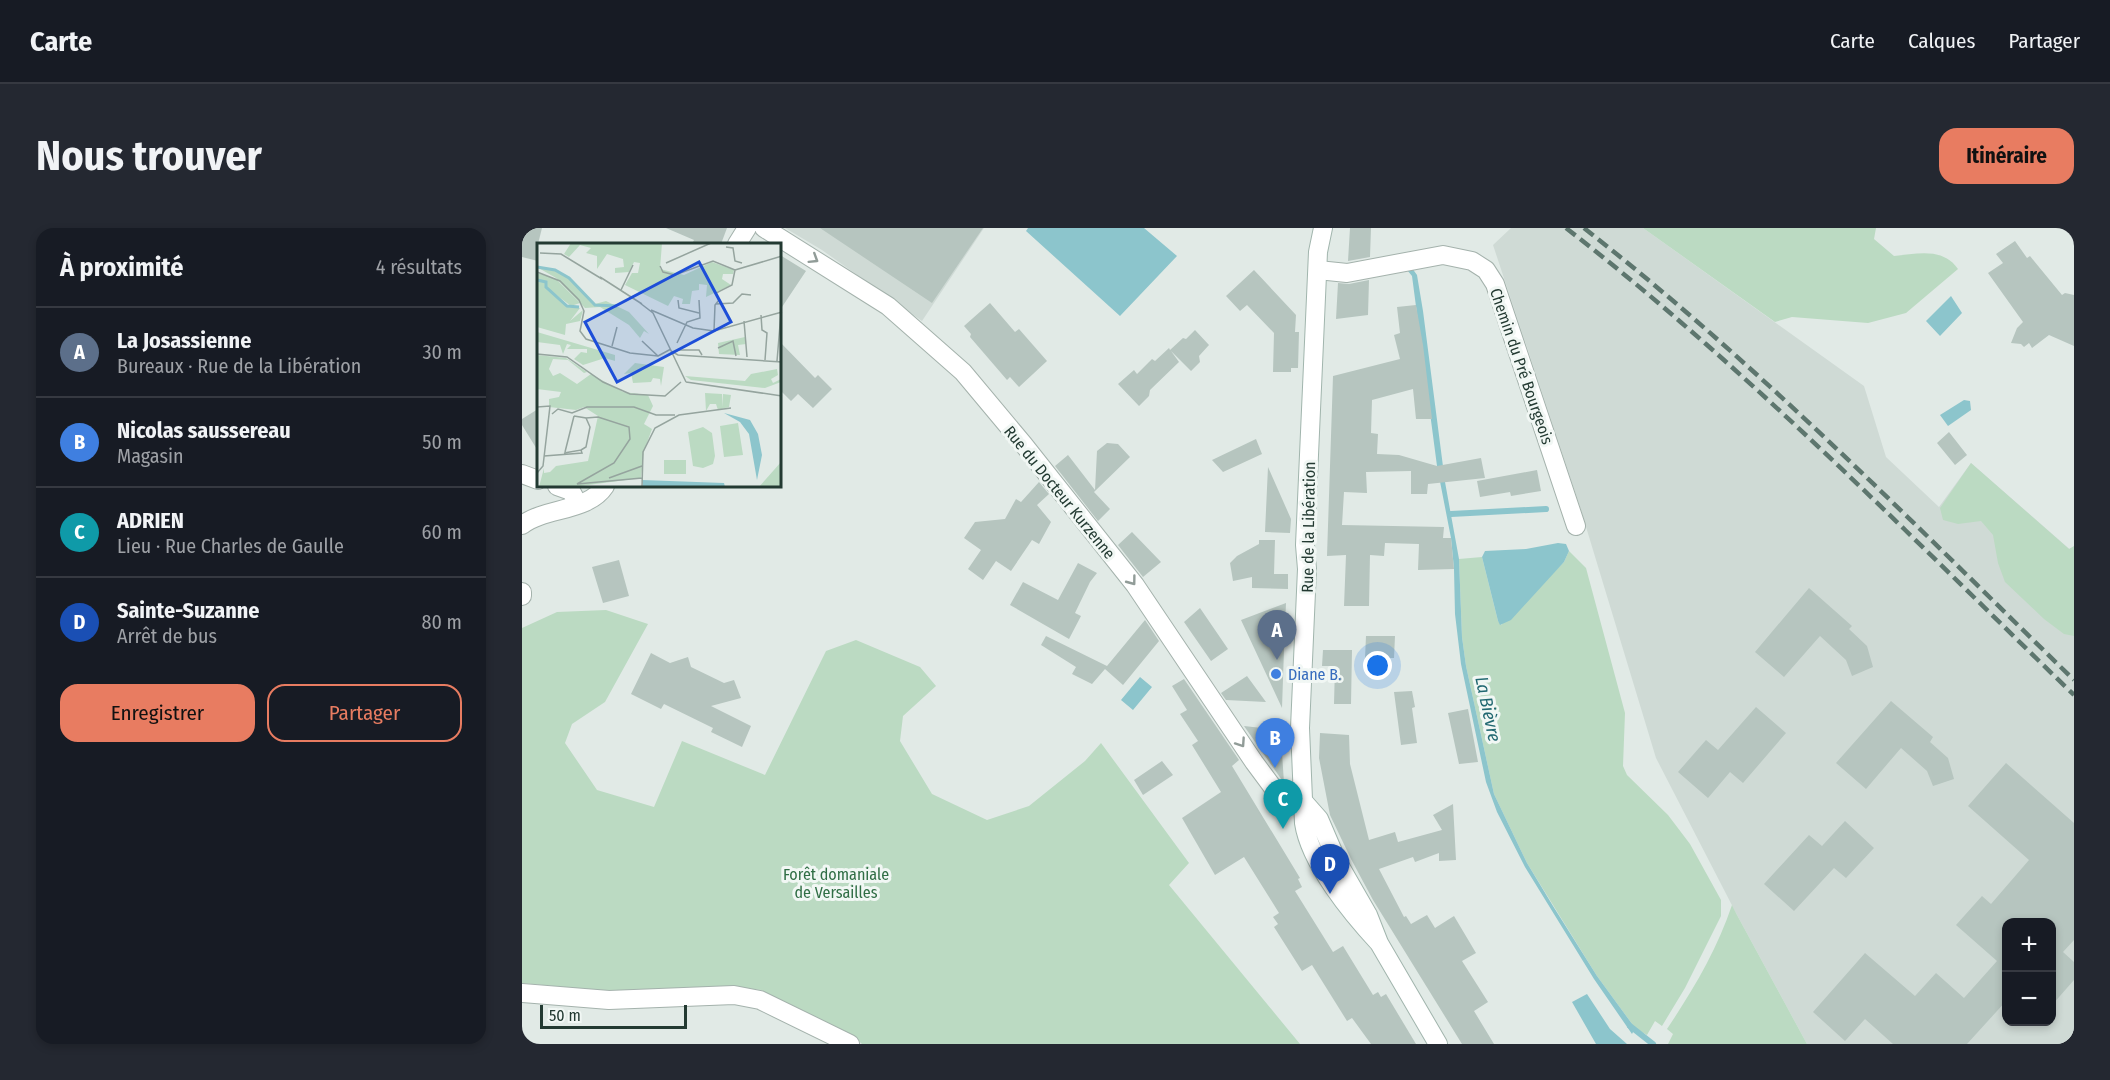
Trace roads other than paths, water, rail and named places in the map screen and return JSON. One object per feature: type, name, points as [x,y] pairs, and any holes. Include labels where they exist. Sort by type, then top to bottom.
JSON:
[{"type":"street","points":[[737,243],[747,228]]},
{"type":"street","name":"Rue du Docteur Kurzenne","points":[[764,228],[888,306],[963,372],[1135,585],[1277,793],[1304,802]]},
{"type":"street","name":"Rue de la Libération","points":[[1309,228],[1318,252]]},
{"type":"street","name":"Rue de la Libération","points":[[1323,228],[1318,252],[1305,545],[1307,568],[1300,728],[1304,823],[1312,846],[1333,886],[1379,943],[1438,1044]]},
{"type":"street","name":"Chemin du Pré Bourgeois","points":[[1318,270],[1347,273],[1443,255],[1472,261],[1486,270],[1495,284],[1576,526]]},
{"type":"street","points":[[522,474],[537,480]]},
{"type":"street","points":[[563,488],[571,491],[578,504]]},
{"type":"street","points":[[522,525],[532,517],[598,496],[604,488]]},
{"type":"street","points":[[522,993],[609,1000],[734,994],[760,1000],[850,1044]]},
{"type":"water","points":[[1028,228],[1144,228],[1177,256],[1120,316],[1026,231]]},
{"type":"water","points":[[1409,264],[1417,275],[1445,482],[1459,559],[1462,637],[1466,666],[1494,794],[1527,863],[1597,976],[1635,1028],[1632,1034],[1594,979],[1525,867],[1497,812],[1486,782],[1461,664],[1455,614],[1451,538],[1437,466],[1412,276],[1403,265]]},
{"type":"water","points":[[1951,296],[1962,313],[1940,336],[1926,321]]},
{"type":"water","points":[[1964,400],[1970,401],[1971,410],[1948,426],[1940,415]]},
{"type":"water","points":[[1558,543],[1566,544],[1569,551],[1564,562],[1511,620],[1500,625],[1482,557],[1485,551],[1526,549]]},
{"type":"water","points":[[1140,677],[1152,687],[1133,710],[1121,700]]},
{"type":"water","points":[[1587,994],[1610,1029],[1627,1044],[1596,1044],[1572,1002]]},
{"type":"waterway","points":[[1451,514],[1546,509]]},
{"type":"waterway","name":"La Bièvre","points":[[1630,1026],[1653,1044]]},
{"type":"railway","points":[[1566,228],[1699,338],[1763,396],[1889,514],[2074,695]]},
{"type":"railway","points":[[1584,228],[1649,280],[1774,390],[2074,680]]},
{"type":"place","name":"La Josassienne","points":[[1277,660]]},
{"type":"place","name":"Diane B.","points":[[1276,674]]},
{"type":"place","name":"Nicolas saussereau","points":[[1275,768]]},
{"type":"place","name":"ADRIEN","points":[[1283,829]]},
{"type":"place","name":"Sainte-Suzanne","points":[[1330,894]]},
{"type":"park label","name":"Forêt domaniale de Versailles","points":[[836,883]]}]
